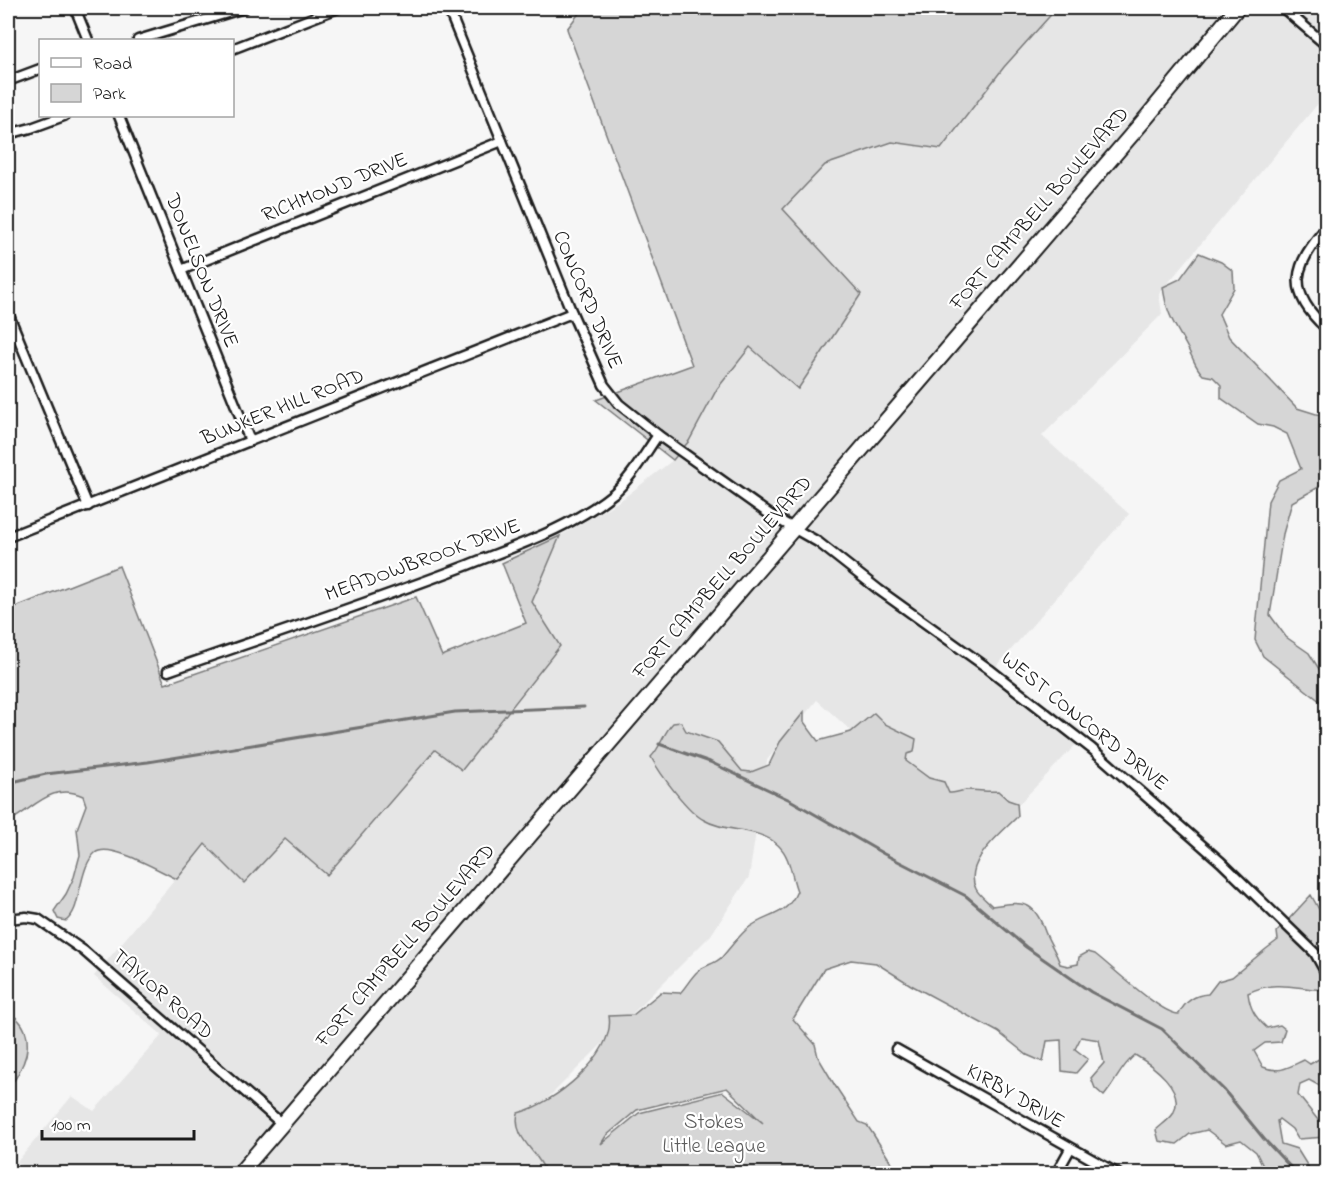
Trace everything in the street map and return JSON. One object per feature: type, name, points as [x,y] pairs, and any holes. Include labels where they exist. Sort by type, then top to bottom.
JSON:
[{"type":"highway","name":"FORT CAMPBELL BOULEVARD","points":[[239,1173],[1146,118],[1237,8]]},
{"type":"street","points":[[75,8],[88,39]]},
{"type":"street","points":[[141,39],[244,8]]},
{"type":"street","points":[[234,48],[338,8]]},
{"type":"street","name":"CONCORD DRIVE","points":[[448,8],[572,313],[604,385],[619,404],[657,435],[793,528]]},
{"type":"street","points":[[1283,8],[1326,45]]},
{"type":"street","points":[[8,81],[39,69]]},
{"type":"street","points":[[8,134],[61,117]]},
{"type":"street","name":"DONELSON DRIVE","points":[[119,117],[250,441]]},
{"type":"street","name":"RICHMOND DRIVE","points":[[181,270],[502,141]]},
{"type":"street","points":[[1326,228],[1308,249],[1299,266],[1298,282],[1310,310],[1326,328]]},
{"type":"street","points":[[8,313],[88,506]]},
{"type":"street","name":"BUNKER HILL ROAD","points":[[8,537],[572,313]]},
{"type":"street","name":"MEADOWBROOK DRIVE","points":[[168,671],[411,587],[549,532],[583,515],[614,492],[635,471],[657,435]]},
{"type":"street","name":"WEST CONCORD DRIVE","points":[[793,528],[818,542],[879,590],[989,669],[1111,765],[1221,862],[1315,952],[1326,973]]},
{"type":"street","name":"TAYLOR ROAD","points":[[8,919],[26,917],[38,919],[84,951],[282,1124]]},
{"type":"street","name":"KIRBY DRIVE","points":[[896,1049],[1070,1149],[1118,1173]]},
{"type":"street","points":[[1056,1173],[1070,1149]]},
{"type":"shaded area","points":[[1057,8],[1326,8],[1326,94],[1159,294],[1162,314],[1042,436],[1129,514],[996,667],[1086,734],[998,826],[849,729],[817,700],[767,760],[749,877],[711,935],[518,1128],[543,1154],[550,1173],[32,1174],[17,1162],[72,1096],[94,1111],[162,1035],[94,976],[205,844],[244,883],[285,839],[328,875],[436,750],[462,770],[560,647],[532,602],[560,536],[621,500],[673,460],[689,441],[717,389],[750,347],[798,389],[861,294],[783,209],[825,165],[893,142],[941,149],[1004,67]]},
{"type":"green space","points":[[583,8],[1057,8],[1004,67],[941,149],[892,142],[825,165],[783,209],[861,294],[798,389],[750,347],[717,389],[689,441],[673,460],[596,400],[692,365],[567,29]]},
{"type":"green space","points":[[1199,253],[1221,262],[1233,271],[1234,288],[1219,314],[1229,337],[1297,408],[1326,417],[1326,483],[1292,502],[1283,534],[1270,615],[1286,637],[1309,653],[1326,680],[1326,706],[1263,656],[1255,640],[1268,501],[1279,480],[1301,469],[1287,434],[1273,427],[1258,424],[1221,398],[1221,385],[1213,377],[1203,375],[1199,370],[1174,323],[1167,307],[1163,287],[1180,279]]},
{"type":"green space","points":[[560,536],[532,602],[560,646],[462,770],[435,750],[327,875],[285,839],[244,883],[205,844],[177,879],[123,854],[102,850],[92,856],[87,865],[72,914],[66,921],[58,919],[54,911],[74,877],[80,855],[77,829],[86,805],[83,796],[62,792],[52,794],[8,822],[8,610],[119,566],[165,684],[416,597],[442,656],[526,623],[502,563]]},
{"type":"green space","name":"Stokes Little League","points":[[804,712],[804,722],[818,741],[851,732],[874,713],[885,724],[916,739],[914,752],[907,754],[906,761],[929,778],[944,782],[949,793],[968,790],[998,791],[1008,800],[1017,803],[1018,816],[994,839],[979,858],[973,879],[977,891],[992,906],[1018,904],[1030,907],[1040,919],[1060,964],[1068,966],[1078,964],[1079,957],[1088,952],[1095,954],[1149,999],[1171,1012],[1179,1014],[1190,1000],[1208,994],[1218,981],[1232,977],[1278,940],[1277,932],[1311,895],[1326,922],[1326,990],[1268,986],[1248,993],[1256,1016],[1267,1028],[1280,1025],[1285,1029],[1281,1042],[1265,1043],[1254,1051],[1263,1067],[1279,1070],[1304,1060],[1310,1064],[1326,1055],[1326,1082],[1320,1086],[1309,1080],[1300,1084],[1298,1095],[1318,1120],[1326,1119],[1326,1137],[1298,1139],[1292,1129],[1279,1119],[1277,1121],[1281,1144],[1297,1149],[1312,1173],[1255,1173],[1263,1166],[1256,1152],[1241,1140],[1226,1144],[1207,1130],[1190,1134],[1177,1144],[1159,1141],[1156,1130],[1173,1114],[1176,1105],[1175,1096],[1166,1079],[1135,1055],[1104,1096],[1095,1088],[1091,1078],[1104,1063],[1099,1040],[1081,1037],[1075,1049],[1088,1059],[1076,1073],[1062,1071],[1061,1040],[1047,1041],[1043,1062],[1027,1055],[998,1032],[911,985],[876,963],[851,960],[824,969],[793,1019],[815,1044],[818,1057],[834,1084],[859,1122],[867,1125],[898,1173],[546,1173],[522,1137],[517,1122],[518,1113],[548,1100],[579,1076],[603,1046],[608,1031],[609,1016],[633,1015],[661,992],[680,993],[695,973],[722,957],[747,929],[781,911],[797,891],[788,861],[778,845],[762,835],[722,827],[697,816],[675,792],[651,757],[673,723],[681,722],[686,731],[718,742],[742,771],[751,772],[769,765],[780,742]],"holes":[[[727,1088],[763,1123],[723,1092],[639,1113],[601,1144],[606,1136],[637,1110]]]},
{"type":"green space","points":[[8,1012],[16,1017],[25,1031],[27,1046],[19,1072],[15,1080],[8,1085]]},
{"type":"waterway","points":[[8,783],[46,774],[148,762],[455,712],[584,707]]},
{"type":"waterway","points":[[659,744],[710,762],[790,800],[884,854],[966,896],[1026,947],[1091,992],[1162,1029],[1224,1090],[1264,1139],[1297,1174]]}]
